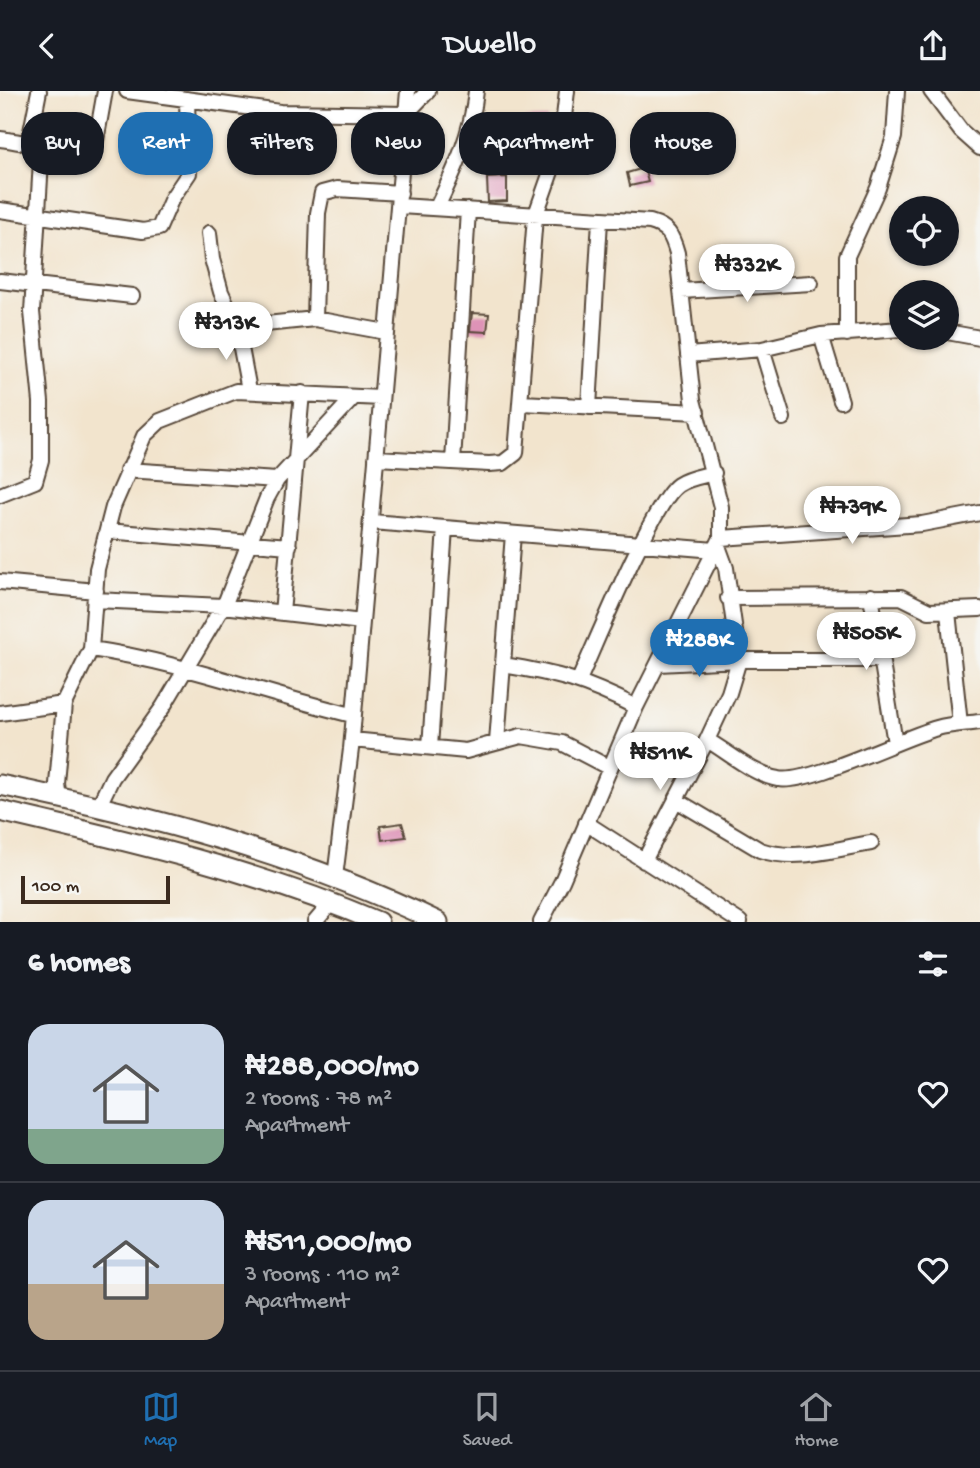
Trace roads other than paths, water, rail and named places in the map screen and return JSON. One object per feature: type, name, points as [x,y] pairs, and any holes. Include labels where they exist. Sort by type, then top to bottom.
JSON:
[{"type":"main road","points":[[0,785],[102,808],[280,856],[438,922]]},
{"type":"main road","points":[[0,811],[178,853],[332,902],[378,922]]},
{"type":"street","points":[[38,112],[39,91]]},
{"type":"street","points":[[101,112],[105,91]]},
{"type":"street","points":[[127,91],[280,112],[351,113]]},
{"type":"street","points":[[406,112],[408,91]]},
{"type":"street","points":[[408,112],[428,91]]},
{"type":"street","points":[[437,207],[458,164],[468,133],[476,91]]},
{"type":"street","points":[[376,459],[489,464],[511,460],[516,453],[535,216],[561,143],[567,91]]},
{"type":"street","points":[[847,334],[847,256],[878,188],[894,137],[897,91]]},
{"type":"street","points":[[931,91],[961,131],[980,148]]},
{"type":"street","points":[[0,210],[143,231],[159,228],[172,198],[189,173],[187,99]]},
{"type":"street","points":[[0,139],[21,141]]},
{"type":"street","points":[[0,495],[24,487],[39,475],[41,402],[33,321],[36,175]]},
{"type":"street","points":[[335,877],[352,740],[352,715],[372,522],[386,332],[402,175]]},
{"type":"street","points":[[315,319],[318,213],[322,193],[337,188],[437,207],[535,216],[633,220],[664,226],[672,236],[677,253],[697,412],[714,473],[723,522],[718,544],[636,707],[541,922]]},
{"type":"street","points":[[453,462],[467,210]]},
{"type":"street","points":[[589,407],[600,220]]},
{"type":"street","points":[[209,233],[220,292],[237,327],[249,390]]},
{"type":"street","points":[[0,281],[132,296]]},
{"type":"street","points":[[681,291],[811,283]]},
{"type":"street","points":[[237,327],[315,319],[386,332]]},
{"type":"street","points":[[688,355],[762,349],[821,335],[889,330]]},
{"type":"street","points":[[959,334],[980,338]]},
{"type":"street","points":[[821,335],[841,401]]},
{"type":"street","points":[[762,349],[783,418]]},
{"type":"street","points":[[59,798],[57,784],[64,704],[92,649],[97,569],[127,470],[145,436],[160,421],[217,396],[249,390],[381,398]]},
{"type":"street","points":[[282,613],[302,393]]},
{"type":"street","points":[[102,808],[102,799],[112,778],[223,606],[251,544],[267,498],[277,480],[354,397]]},
{"type":"street","points":[[522,403],[697,412]]},
{"type":"street","points":[[127,470],[277,480]]},
{"type":"street","points":[[579,680],[641,544],[679,484],[714,473]]},
{"type":"street","points":[[372,522],[641,544],[718,544],[922,524],[980,513]]},
{"type":"street","points":[[430,747],[445,528]]},
{"type":"street","points":[[107,531],[289,546]]},
{"type":"street","points":[[497,742],[513,534]]},
{"type":"street","points":[[644,861],[707,740],[729,693],[739,660],[728,598],[726,568],[718,544]]},
{"type":"street","points":[[0,582],[95,596],[223,606],[362,622]]},
{"type":"street","points":[[871,596],[895,743]]},
{"type":"street","points":[[728,598],[901,597],[918,608],[948,612],[980,609]]},
{"type":"street","points":[[948,612],[960,724]]},
{"type":"street","points":[[92,649],[186,667],[297,702],[352,715]]},
{"type":"street","points":[[658,664],[739,660],[881,660]]},
{"type":"street","points":[[503,665],[579,680],[636,707]]},
{"type":"street","points":[[0,713],[64,704]]},
{"type":"street","points":[[707,740],[777,779],[813,775],[937,728],[980,722]]},
{"type":"street","points":[[352,740],[466,751],[521,736],[541,738],[562,743],[608,767]]},
{"type":"street","points":[[676,800],[760,850],[776,855],[796,856],[871,843]]},
{"type":"street","points":[[586,823],[740,922]]},
{"type":"street","points":[[315,922],[332,902]]}]
